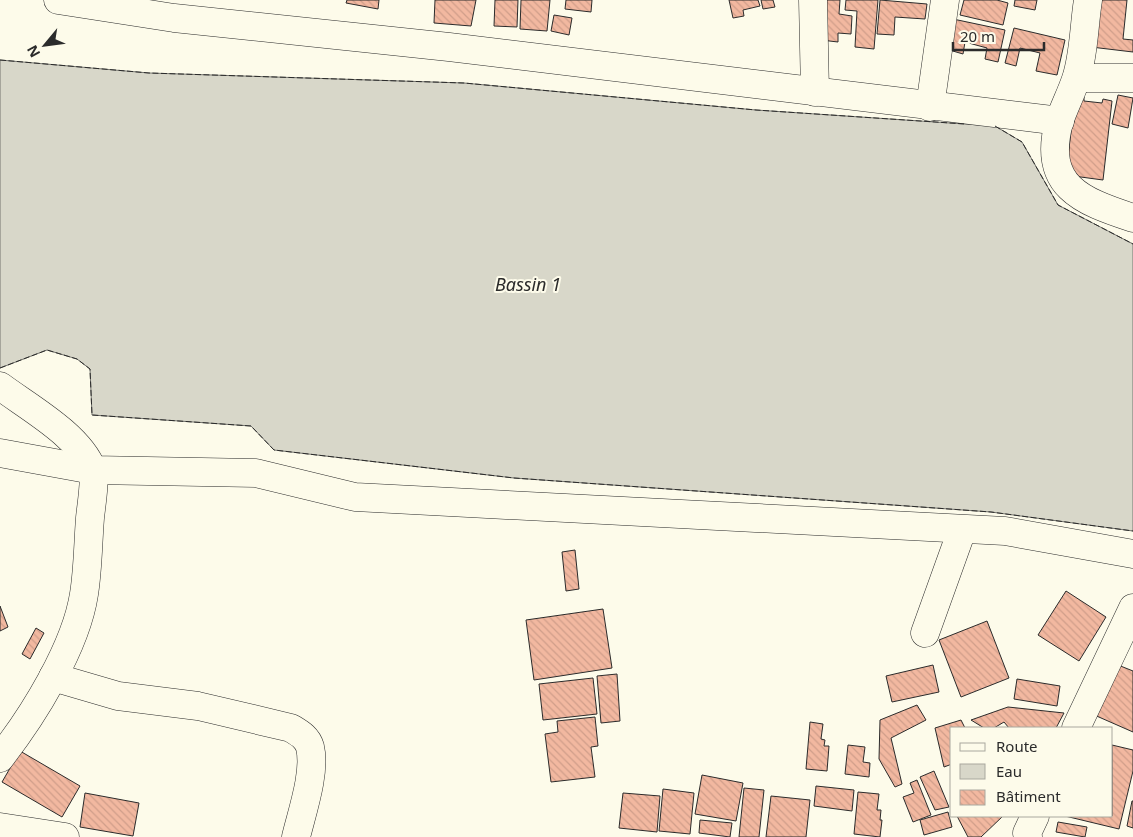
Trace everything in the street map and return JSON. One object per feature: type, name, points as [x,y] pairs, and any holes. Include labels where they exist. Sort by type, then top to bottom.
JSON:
[{"type":"street","points":[[58,0],[175,9],[459,48],[1060,121]]},
{"type":"street","points":[[813,0],[815,92]]},
{"type":"street","points":[[930,106],[945,0]]},
{"type":"street","points":[[1088,0],[1077,78],[1060,121],[1054,145],[1055,163],[1061,177],[1082,198],[1102,208],[1133,218]]},
{"type":"street","points":[[1077,78],[1133,78]]},
{"type":"street","points":[[0,386],[67,436],[78,447],[93,470],[84,594],[76,624],[53,676],[19,734],[0,758]]},
{"type":"street","points":[[0,453],[93,470],[256,473],[355,497],[1005,531],[1133,554]]},
{"type":"street","points":[[925,633],[962,530]]},
{"type":"street","points":[[1076,727],[1133,608]]},
{"type":"street","points":[[53,676],[118,696],[198,706],[291,728],[304,736],[310,747],[311,771],[296,837]]},
{"type":"street","points":[[1028,837],[1027,833],[1035,817]]},
{"type":"street","points":[[0,827],[65,837]]},
{"type":"water","name":"Bassin 1","points":[[0,60],[149,73],[464,83],[756,110],[995,126],[1022,142],[1058,205],[1133,244],[1133,531],[991,512],[514,478],[274,450],[251,426],[92,415],[90,369],[77,359],[47,350],[0,368]]},
{"type":"building","points":[[347,0],[379,0],[378,9],[346,3]]},
{"type":"building","points":[[435,0],[476,0],[471,26],[434,23]]},
{"type":"building","points":[[495,0],[518,0],[517,27],[494,26]]},
{"type":"building","points":[[521,0],[550,0],[547,31],[520,29]]},
{"type":"building","points":[[566,0],[592,0],[591,12],[565,9]]},
{"type":"building","points":[[729,0],[758,0],[760,6],[743,10],[744,16],[733,18]]},
{"type":"building","points":[[761,0],[773,0],[775,7],[763,9]]},
{"type":"building","points":[[824,0],[840,0],[839,14],[852,16],[851,34],[838,33],[838,42],[821,40]]},
{"type":"building","points":[[846,0],[878,0],[874,49],[855,47],[857,11],[845,10]]},
{"type":"building","points":[[880,0],[927,4],[925,19],[895,17],[894,35],[877,34]]},
{"type":"building","points":[[964,0],[997,0],[1008,3],[1003,25],[960,15]]},
{"type":"building","points":[[1015,0],[1037,0],[1035,10],[1014,6]]},
{"type":"building","points":[[1097,0],[1127,0],[1123,39],[1133,40],[1133,52],[1091,47]]},
{"type":"building","points":[[554,15],[572,18],[569,35],[551,31]]},
{"type":"building","points":[[953,19],[1005,30],[998,62],[985,59],[987,48],[965,42],[963,54],[946,49]]},
{"type":"building","points":[[1014,28],[1065,40],[1057,75],[1036,71],[1040,53],[1020,48],[1016,66],[1005,63]]},
{"type":"building","points":[[1118,95],[1133,98],[1128,128],[1112,124]]},
{"type":"building","points":[[1075,96],[1084,97],[1084,101],[1102,103],[1103,99],[1112,101],[1103,180],[1066,175]]},
{"type":"building","points":[[575,550],[579,589],[566,591],[562,552]]},
{"type":"building","points":[[1066,591],[1106,617],[1079,661],[1038,635]]},
{"type":"building","points":[[0,606],[8,627],[0,631]]},
{"type":"building","points":[[603,609],[612,668],[534,680],[526,620]]},
{"type":"building","points":[[987,621],[1009,678],[961,697],[939,640]]},
{"type":"building","points":[[36,628],[44,633],[30,659],[22,654]]},
{"type":"building","points":[[1113,663],[1133,671],[1133,732],[1092,714]]},
{"type":"building","points":[[933,665],[939,692],[892,702],[886,676]]},
{"type":"building","points":[[617,674],[620,721],[601,723],[597,676]]},
{"type":"building","points":[[593,678],[597,714],[543,720],[539,684]]},
{"type":"building","points":[[1017,679],[1060,686],[1057,706],[1014,699]]},
{"type":"building","points":[[917,705],[926,720],[891,738],[902,784],[895,787],[879,759],[880,720]]},
{"type":"building","points":[[1008,707],[1064,713],[1057,727],[1008,727],[1004,722],[996,727],[982,727],[971,720]]},
{"type":"building","points":[[595,717],[598,746],[591,747],[595,777],[551,782],[545,734],[558,732],[557,721]]},
{"type":"building","points":[[961,720],[964,727],[950,727],[950,765],[944,767],[935,728]]},
{"type":"building","points":[[810,722],[823,724],[821,739],[825,740],[824,746],[829,746],[827,771],[806,769]]},
{"type":"building","points":[[848,745],[865,747],[863,762],[870,763],[869,777],[845,774]]},
{"type":"building","points":[[1113,745],[1133,750],[1133,771],[1119,829],[1069,817],[1113,817]]},
{"type":"building","points":[[20,751],[80,786],[62,817],[2,782]]},
{"type":"building","points":[[934,771],[949,807],[935,810],[920,777]]},
{"type":"building","points":[[702,775],[743,783],[736,821],[695,814]]},
{"type":"building","points":[[917,780],[931,815],[913,822],[903,797],[914,793],[910,783]]},
{"type":"building","points":[[816,786],[854,790],[852,811],[814,806]]},
{"type":"building","points":[[744,788],[764,790],[759,837],[739,837]]},
{"type":"building","points":[[663,789],[694,793],[690,834],[659,831]]},
{"type":"building","points":[[858,792],[879,794],[877,810],[881,810],[880,820],[882,820],[880,837],[854,834]]},
{"type":"building","points":[[85,793],[139,803],[133,836],[80,827]]},
{"type":"building","points":[[623,793],[660,796],[657,832],[619,828]]},
{"type":"building","points":[[771,796],[810,800],[806,837],[766,837]]},
{"type":"building","points":[[1133,801],[1133,828],[1127,826]]},
{"type":"building","points":[[948,812],[952,827],[924,835],[920,820]]},
{"type":"building","points":[[958,817],[1002,817],[981,837],[968,837]]},
{"type":"building","points":[[700,820],[732,823],[730,837],[699,833]]},
{"type":"building","points":[[1058,822],[1087,827],[1085,837],[1056,832]]},
{"type":"fence","points":[[0,60],[149,73],[464,83],[756,110],[965,124]]},
{"type":"fence","points":[[995,126],[1022,142],[1058,205],[1133,244]]},
{"type":"fence","points":[[0,368],[47,350],[77,359],[90,369],[92,415],[251,426],[274,450],[514,478],[991,512],[1133,531]]}]
